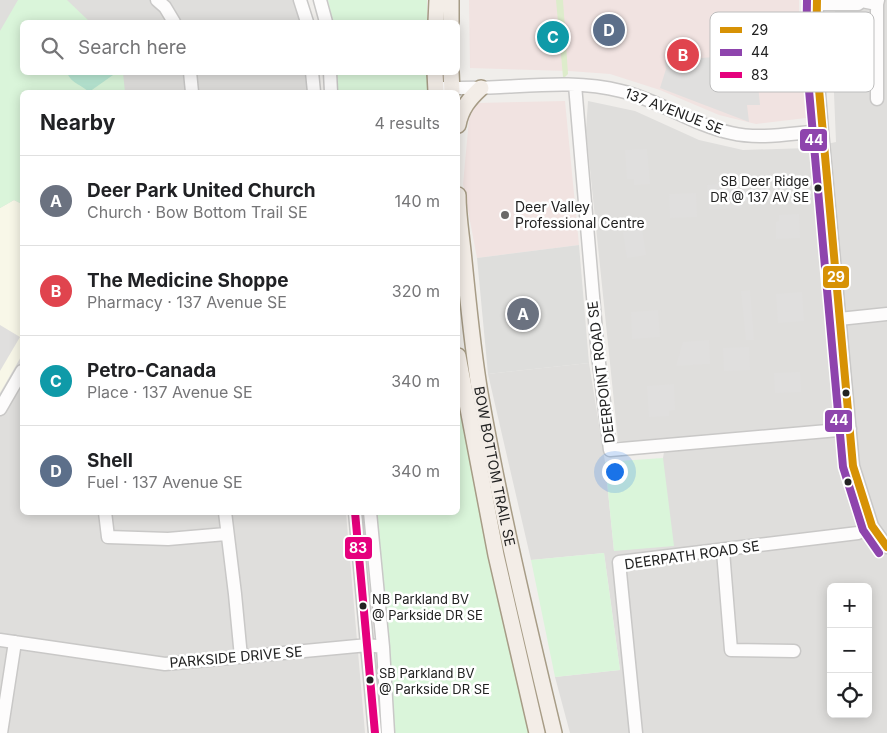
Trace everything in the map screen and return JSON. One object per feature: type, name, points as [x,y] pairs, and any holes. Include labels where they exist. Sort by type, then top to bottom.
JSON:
[{"type":"main road","points":[[436,20],[437,0]]},
{"type":"main road","points":[[451,0],[451,20]]},
{"type":"main road","points":[[436,75],[436,90]]},
{"type":"main road","points":[[452,75],[452,90]]},
{"type":"main road","points":[[460,118],[468,100],[480,88]]},
{"type":"main road","name":"BOW BOTTOM TRAIL SE","points":[[460,230],[480,393],[526,613],[554,733]]},
{"type":"main road","name":"BOW BOTTOM TRAIL SE","points":[[460,366],[496,555],[537,733]]},
{"type":"street","points":[[157,0],[165,7],[173,20]]},
{"type":"street","points":[[300,0],[306,20]]},
{"type":"street","points":[[320,0],[325,20]]},
{"type":"street","points":[[816,2],[858,4],[862,1],[878,2],[882,66],[877,99]]},
{"type":"street","points":[[190,75],[192,90]]},
{"type":"street","points":[[312,75],[314,90]]},
{"type":"street","points":[[330,75],[331,90]]},
{"type":"street","name":"137 AVENUE SE","points":[[436,90],[575,85],[622,91],[648,100],[700,123],[731,133],[761,136],[822,131]]},
{"type":"street","name":"DEERPOINT ROAD SE","points":[[575,85],[598,355],[610,450],[850,429]]},
{"type":"street","points":[[819,92],[853,466],[872,526],[887,547]]},
{"type":"street","points":[[839,319],[887,314]]},
{"type":"street","points":[[0,409],[18,386]]},
{"type":"street","points":[[105,515],[108,537],[168,539],[226,534]]},
{"type":"street","points":[[225,515],[241,658]]},
{"type":"street","points":[[354,515],[375,733]]},
{"type":"street","points":[[370,515],[383,647],[388,733]]},
{"type":"street","name":"DEERPATH ROAD SE","points":[[636,733],[619,562],[723,551],[858,533],[872,526]]},
{"type":"street","points":[[723,551],[731,650],[794,651]]},
{"type":"street","name":"PARKSIDE DRIVE SE","points":[[0,640],[166,664],[368,645],[383,647]]},
{"type":"street","points":[[1,733],[15,642]]},
{"type":"shaded area","points":[[0,0],[298,0],[302,20],[20,20],[20,75],[309,75],[310,90],[20,90],[20,515],[346,515],[365,733],[0,733]]},
{"type":"shaded area","points":[[469,0],[799,0],[799,12],[710,12],[710,92],[804,92],[806,118],[756,124],[719,115],[660,90],[610,74],[470,68]]},
{"type":"shaded area","points":[[836,0],[887,0],[887,733],[570,733],[555,677],[620,670],[604,553],[531,560],[488,374],[589,363],[605,462],[614,551],[663,458],[666,440],[630,443],[618,441],[586,130],[588,101],[635,111],[699,140],[743,150],[808,148],[836,142],[834,92],[874,92],[874,12],[835,12]]},
{"type":"shaded area","points":[[710,57],[710,92],[759,92],[760,105],[747,105],[749,122],[660,88],[666,69],[665,61]]},
{"type":"shaded area","points":[[565,101],[579,245],[477,258],[463,184],[469,119],[476,103]]},
{"type":"shaded area","points":[[647,149],[650,184],[634,185],[634,179],[627,179],[625,150]]},
{"type":"shaded area","points":[[746,182],[747,201],[742,201],[742,208],[709,210],[707,185]]},
{"type":"shaded area","points":[[696,193],[697,217],[670,218],[669,194]]},
{"type":"shaded area","points":[[14,200],[20,203],[20,358],[0,393],[0,208]]},
{"type":"shaded area","points":[[799,214],[800,238],[776,239],[776,222],[779,221],[779,215]]},
{"type":"shaded area","points":[[642,229],[646,255],[627,258],[623,232]]},
{"type":"shaded area","points":[[579,245],[589,363],[488,374],[477,258]]},
{"type":"shaded area","points":[[750,290],[754,340],[746,340],[741,291]]},
{"type":"shaded area","points":[[802,292],[804,321],[778,323],[776,294]]},
{"type":"shaded area","points":[[658,310],[660,337],[632,339],[631,312]]},
{"type":"shaded area","points":[[0,325],[20,337],[0,371]]},
{"type":"shaded area","points":[[709,340],[710,364],[676,366],[683,342]]},
{"type":"shaded area","points":[[749,347],[750,370],[724,371],[723,348]]},
{"type":"shaded area","points":[[800,372],[801,392],[775,393],[774,373]]},
{"type":"shaded area","points":[[674,384],[675,410],[669,411],[669,416],[649,417],[647,386]]},
{"type":"green space","points":[[18,0],[67,0],[88,20],[20,20],[20,75],[123,75],[125,90],[20,90],[20,203],[14,200],[0,208],[0,31]]},
{"type":"green space","points":[[328,0],[427,0],[427,20],[332,20]]},
{"type":"green space","points":[[556,0],[563,0],[568,74],[565,77],[563,77]]},
{"type":"green space","points":[[68,75],[113,75],[92,90],[86,90],[72,80]]},
{"type":"green space","points":[[336,75],[428,75],[429,90],[338,90]]},
{"type":"green space","points":[[460,404],[474,485],[529,733],[394,733],[376,515],[460,515]]},
{"type":"green space","points":[[663,458],[674,546],[614,551],[605,462]]},
{"type":"green space","points":[[604,553],[620,670],[555,677],[531,560]]},
{"type":"transit line","name":"44","points":[[807,0],[807,12]]},
{"type":"transit line","name":"29","points":[[817,0],[817,12]]},
{"type":"transit line","name":"44","points":[[809,92],[843,467],[863,530],[879,553]]},
{"type":"transit line","name":"29","points":[[819,92],[853,466],[872,526],[887,547]]},
{"type":"transit line","name":"83","points":[[355,515],[375,733]]},
{"type":"place","name":"Shell","points":[[609,30]]},
{"type":"place","name":"Petro-Canada","points":[[553,37]]},
{"type":"place","name":"The Medicine Shoppe","points":[[683,55]]},
{"type":"place","name":"SB Deer Ridge DR @ 137 AV SE","points":[[818,188]]},
{"type":"place","name":"Deer Valley Professional Centre","points":[[505,215]]},
{"type":"place","name":"Deer Park United Church","points":[[523,314]]},
{"type":"place","name":"NB Parkland BV @ Parkside DR SE","points":[[363,606]]},
{"type":"place","name":"SB Parkland BV @ Parkside DR SE","points":[[370,680]]}]
